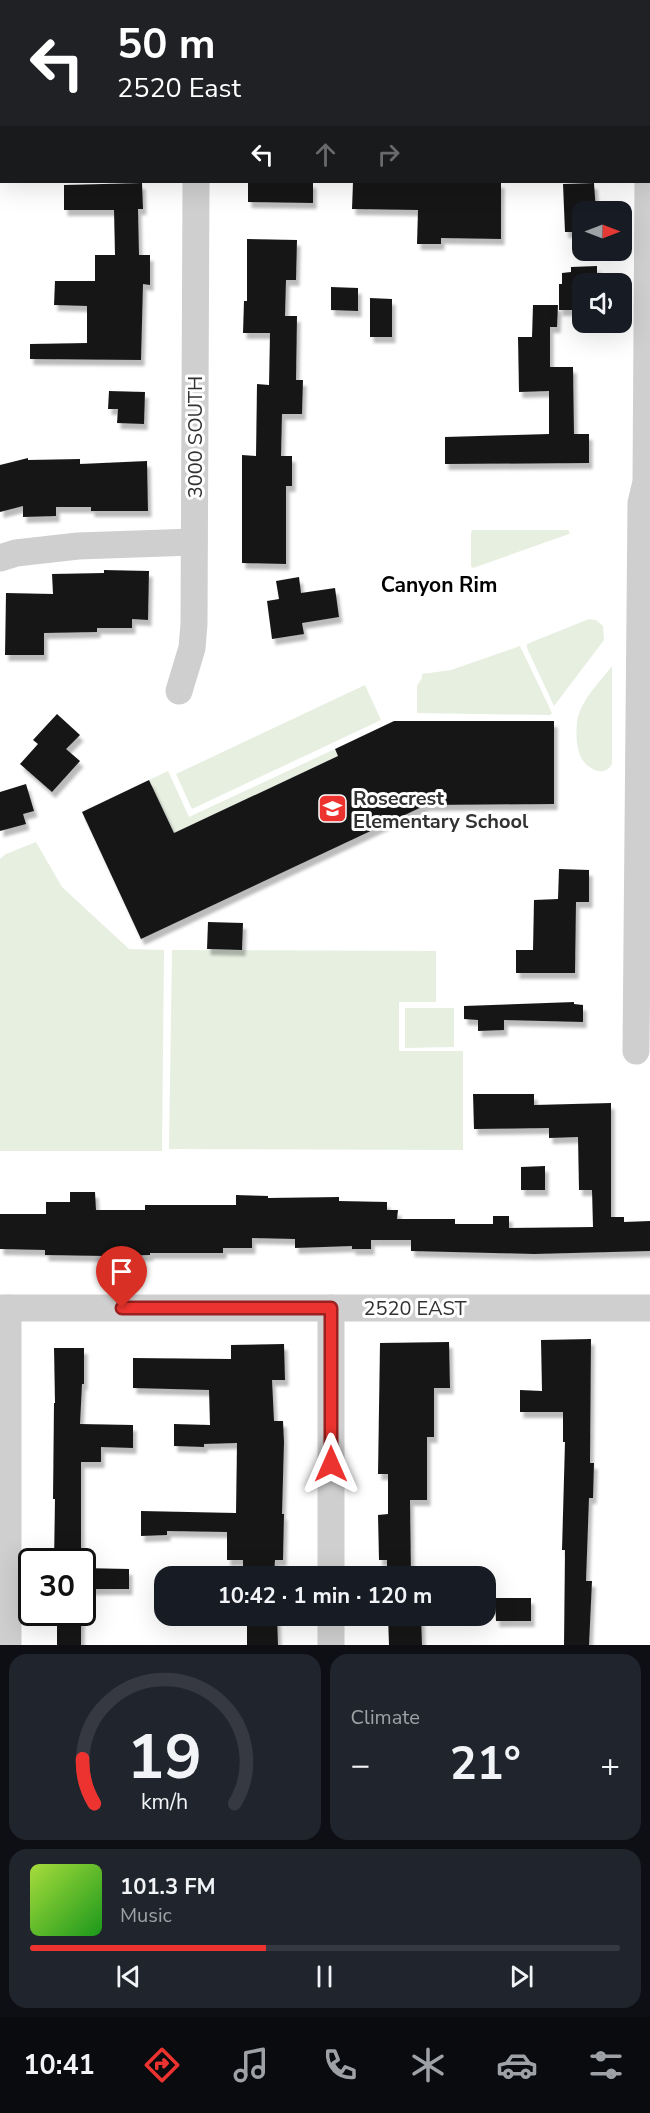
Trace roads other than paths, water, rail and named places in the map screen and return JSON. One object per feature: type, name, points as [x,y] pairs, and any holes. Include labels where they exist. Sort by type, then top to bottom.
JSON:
[{"type":"street","name":"3000 SOUTH","points":[[179,691],[192,648],[196,183]]},
{"type":"street","points":[[636,1052],[641,503],[646,482],[648,183]]},
{"type":"street","points":[[0,558],[16,553],[78,546],[194,542]]},
{"type":"street","points":[[4,1308],[8,1645]]},
{"type":"street","name":"2520 EAST","points":[[4,1308],[650,1308]]},
{"type":"street","points":[[331,1308],[331,1566]]},
{"type":"street","points":[[331,1626],[331,1645]]},
{"type":"place","name":"Rosecrest Elementary School","points":[[332,809]]},
{"type":"district","name":"Canyon Rim","points":[[439,585]]}]
